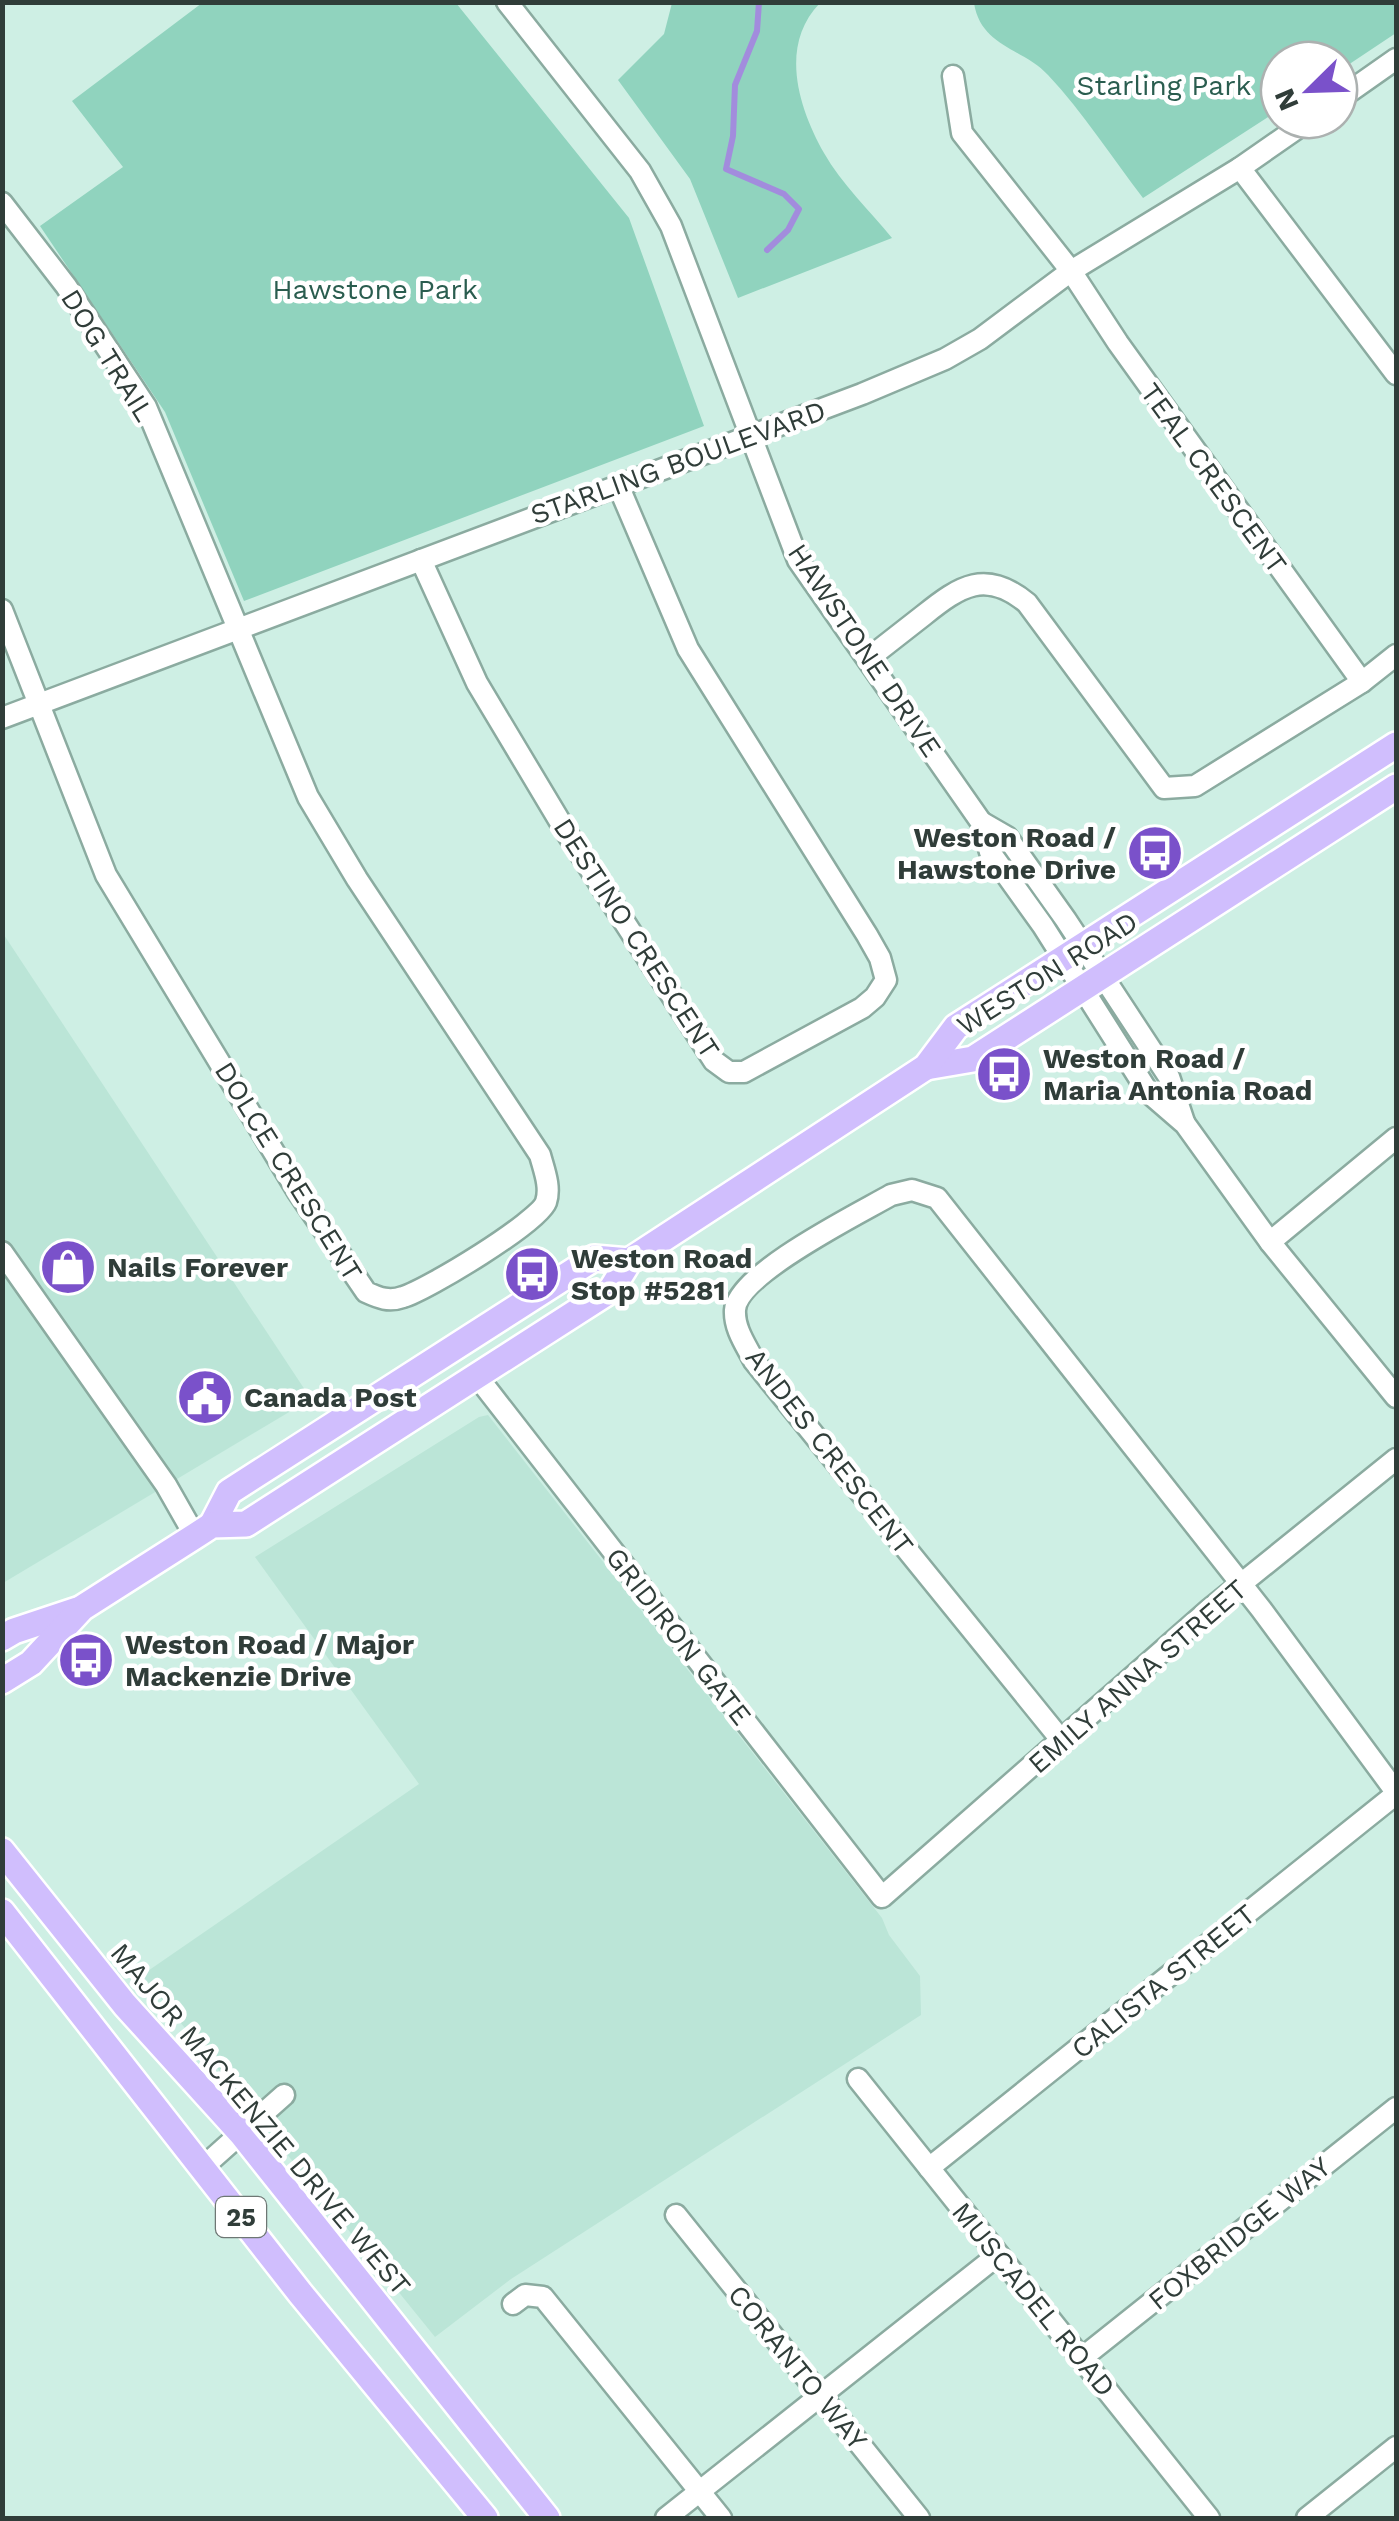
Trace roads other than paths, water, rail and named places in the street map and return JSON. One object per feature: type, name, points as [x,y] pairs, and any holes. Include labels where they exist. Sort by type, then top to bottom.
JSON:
[{"type":"main road","name":"WESTON ROAD","points":[[203,1530],[246,1524],[611,1290],[629,1262],[926,1067],[956,1027],[1396,745]]},
{"type":"main road","name":"WESTON ROAD","points":[[926,1067],[973,1059],[1396,787]]},
{"type":"main road","name":"WESTON ROAD","points":[[2,1680],[31,1662],[82,1608],[203,1530],[230,1492],[594,1258],[629,1262]]},
{"type":"main road","name":"WESTON ROAD","points":[[2,1638],[14,1630],[82,1608]]},
{"type":"main road","name":"MAJOR MACKENZIE DRIVE WEST","points":[[2,1852],[125,2005],[241,2133],[547,2518]]},
{"type":"main road","name":"25","points":[[2,1912],[202,2168],[485,2518]]},
{"type":"street","name":"HAWSTONE DRIVE","points":[[507,2],[648,184],[671,226],[798,560],[981,822],[1008,837],[1092,982],[1148,1092],[1185,1124],[1270,1242],[1396,1397]]},
{"type":"street","points":[[1359,85],[1396,59]]},
{"type":"street","name":"TEAL CRESCENT","points":[[952,76],[962,133],[1071,271],[1362,682]]},
{"type":"street","name":"STARLING BOULEVARD","points":[[2,718],[945,359],[980,339],[1071,271],[1280,140]]},
{"type":"street","points":[[1240,168],[1396,374]]},
{"type":"street","name":"DOG TRAIL","points":[[2,203],[66,286],[146,407],[238,630]]},
{"type":"street","name":"DESTINO CRESCENT","points":[[422,560],[478,684],[565,830],[714,1061],[730,1072],[744,1072],[862,1008],[886,980],[880,958],[867,935],[688,649],[618,485]]},
{"type":"street","points":[[869,658],[950,593],[972,584],[1010,589],[1027,602],[1164,788],[1195,786],[1362,682],[1396,654]]},
{"type":"street","name":"DOLCE CRESCENT","points":[[2,610],[106,875],[298,1192],[366,1292],[384,1300],[401,1298],[529,1223],[546,1203],[547,1181],[540,1156],[357,879],[308,797],[238,630]]},
{"type":"street","points":[[1270,1242],[1396,1138]]},
{"type":"street","name":"ANDES CRESCENT","points":[[1062,1741],[754,1361],[737,1329],[734,1306],[763,1271],[890,1195],[912,1190],[937,1198],[1241,1584]]},
{"type":"street","points":[[2,1252],[166,1485],[203,1530]]},
{"type":"street","name":"GRIDIRON GATE","points":[[476,1376],[882,1897]]},
{"type":"street","name":"EMILY ANNA STREET","points":[[882,1897],[1241,1584],[1396,1459]]},
{"type":"street","points":[[1241,1584],[1396,1793]]},
{"type":"street","name":"CALISTA STREET","points":[[929,2168],[1396,1793]]},
{"type":"street","name":"MUSCADEL ROAD","points":[[858,2080],[1209,2518]]},
{"type":"street","points":[[202,2168],[284,2095]]},
{"type":"street","name":"FOXBRIDGE WAY","points":[[1082,2358],[1396,2108]]},
{"type":"street","name":"CORANTO WAY","points":[[676,2215],[919,2518]]},
{"type":"street","points":[[666,2518],[998,2255]]},
{"type":"street","points":[[513,2304],[526,2294],[543,2296],[721,2518]]},
{"type":"street","points":[[1307,2518],[1396,2447]]},
{"type":"waterway","points":[[759,2],[757,31],[735,85],[733,136],[726,169],[784,194],[799,209],[788,230],[767,250]]},
{"type":"place","name":"Weston Road / Hawstone Drive","points":[[1155,853]]},
{"type":"place","name":"Weston Road / Maria Antonia Road","points":[[1004,1074]]},
{"type":"place","name":"Nails Forever","points":[[68,1267]]},
{"type":"place","name":"Weston Road Stop #5281","points":[[532,1274]]},
{"type":"place","name":"Canada Post","points":[[205,1397]]},
{"type":"place","name":"Weston Road / Major Mackenzie Drive","points":[[86,1660]]},
{"type":"park label","name":"Starling Park","points":[[1164,85]]},
{"type":"park label","name":"Hawstone Park","points":[[375,289]]}]
